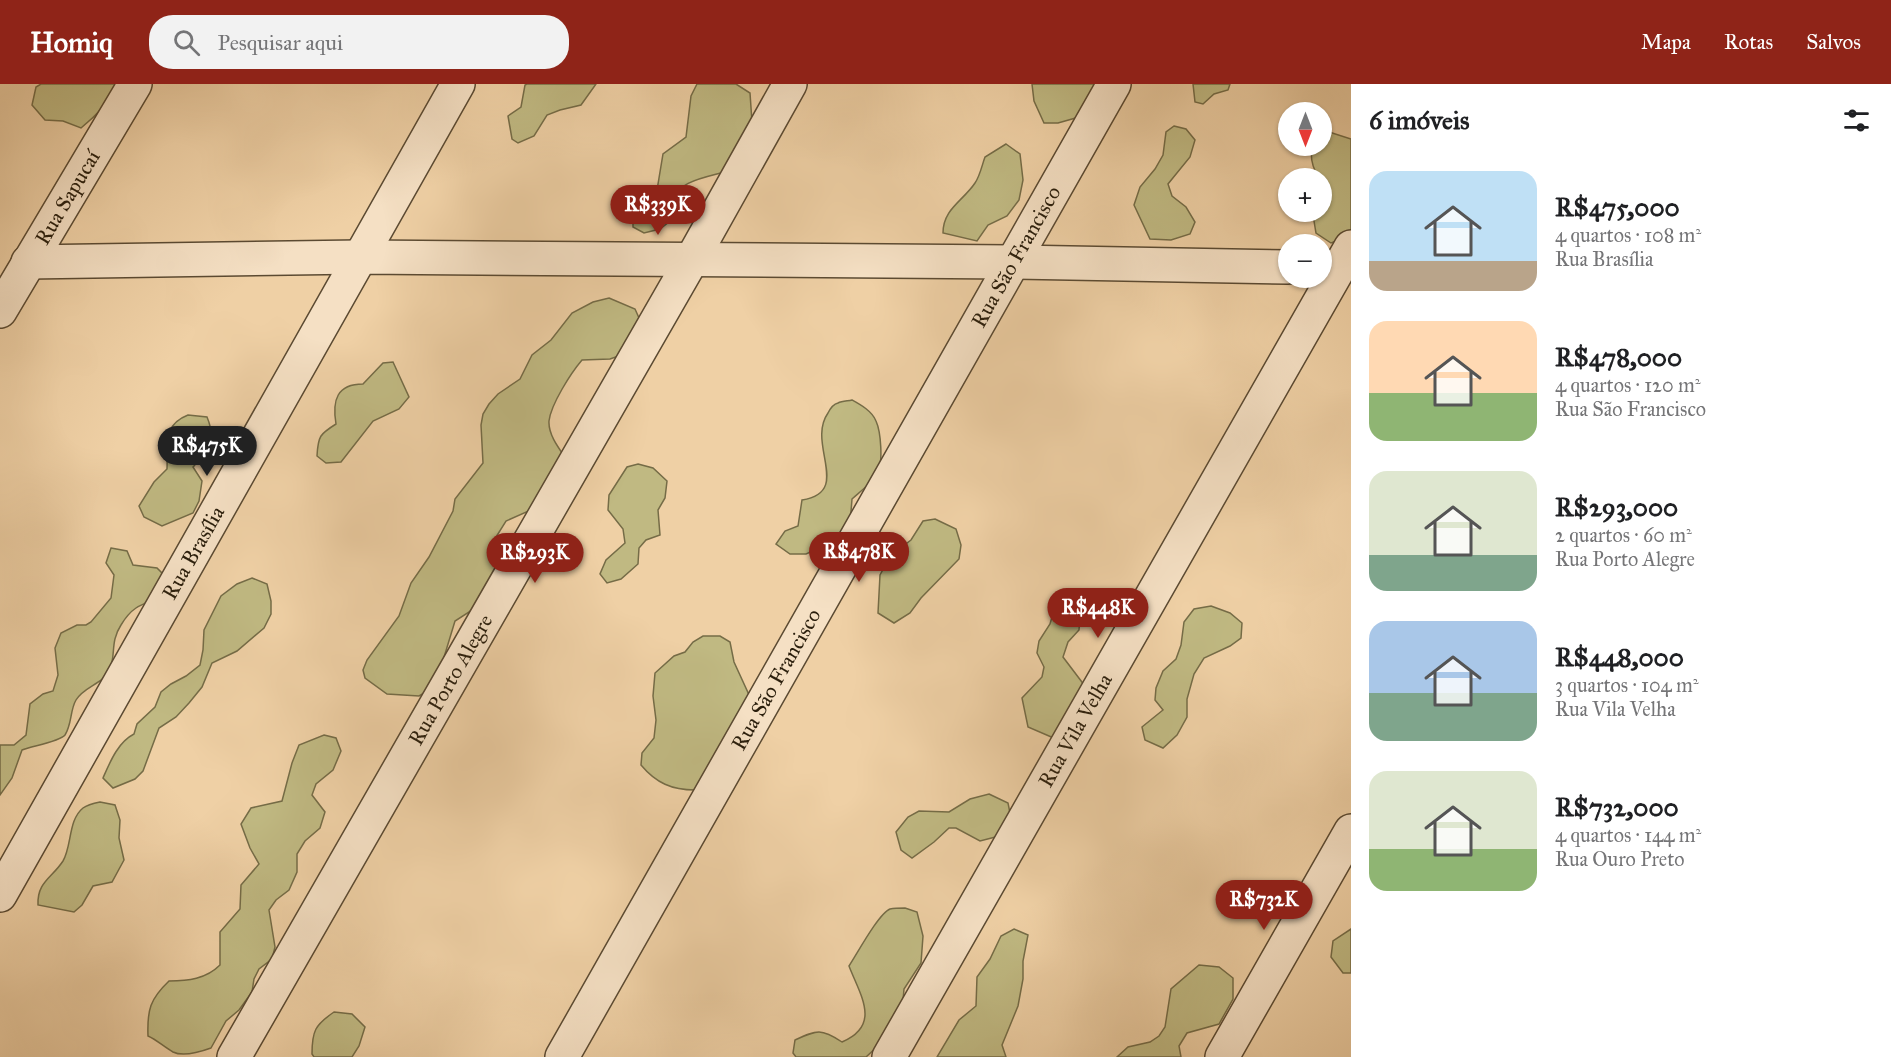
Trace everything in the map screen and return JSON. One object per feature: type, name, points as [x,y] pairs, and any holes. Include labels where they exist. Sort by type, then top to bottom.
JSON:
[{"type":"street","name":"Rua Sapucaí","points":[[0,311],[135,84]]},
{"type":"street","name":"Rua Brasília","points":[[0,895],[458,84]]},
{"type":"street","name":"Rua Porto Alegre","points":[[234,1057],[691,261],[790,84]]},
{"type":"street","name":"Rua São Francisco","points":[[562,1057],[1114,84]]},
{"type":"street","points":[[28,262],[360,257],[1012,262],[1278,267]]},
{"type":"street","name":"Rua Vila Velha","points":[[889,1057],[1341,262]]},
{"type":"street","points":[[1222,1057],[1351,831]]},
{"type":"shaded area","points":[[41,84],[121,84],[103,108],[81,128],[63,121],[45,120],[32,105],[36,87]]},
{"type":"shaded area","points":[[527,84],[596,84],[581,105],[547,115],[534,136],[518,143],[512,139],[508,116],[521,107]]},
{"type":"shaded area","points":[[697,84],[736,84],[750,93],[752,122],[728,171],[694,181],[679,189],[670,203],[669,222],[660,229],[644,233],[633,227],[633,216],[645,200],[657,190],[663,154],[686,137],[691,96]]},
{"type":"shaded area","points":[[1032,84],[1100,84],[1079,117],[1058,123],[1044,123],[1034,101]]},
{"type":"shaded area","points":[[1193,84],[1230,84],[1228,90],[1214,94],[1203,104],[1195,102]]},
{"type":"shaded area","points":[[1174,126],[1186,129],[1195,140],[1190,157],[1168,184],[1172,196],[1186,207],[1195,222],[1190,234],[1171,240],[1150,239],[1134,205],[1140,187],[1163,155],[1166,132]]},
{"type":"shaded area","points":[[1332,133],[1351,139],[1351,233],[1332,243],[1332,234],[1316,233],[1314,222],[1332,222],[1332,168],[1314,168],[1311,156],[1332,156]]},
{"type":"shaded area","points":[[1006,144],[1020,154],[1023,180],[1019,200],[1007,216],[988,225],[977,241],[943,233],[946,218],[975,183],[985,157]]},
{"type":"shaded area","points":[[609,298],[635,309],[644,329],[636,350],[610,359],[582,360],[557,398],[549,421],[553,438],[569,463],[531,510],[506,521],[496,537],[496,584],[480,605],[455,621],[433,688],[419,696],[387,694],[365,678],[363,670],[367,660],[399,616],[411,583],[429,557],[453,511],[455,499],[483,463],[481,425],[483,414],[498,394],[520,379],[532,355],[551,340],[572,313],[593,302]]},
{"type":"shaded area","points":[[393,362],[409,397],[399,409],[373,421],[341,462],[326,463],[317,456],[318,444],[323,433],[336,424],[335,408],[338,395],[347,387],[363,384],[383,363]]},
{"type":"shaded area","points":[[852,400],[869,411],[876,421],[881,447],[878,472],[870,483],[852,499],[850,524],[841,539],[806,554],[790,554],[776,544],[785,531],[798,526],[802,500],[817,495],[824,487],[827,477],[822,439],[823,425],[829,411],[834,406],[840,402]]},
{"type":"shaded area","points":[[188,415],[207,417],[210,425],[211,439],[207,450],[193,467],[202,481],[199,501],[193,513],[162,526],[144,517],[139,506],[154,482],[167,469],[167,444],[170,430],[180,419]]},
{"type":"shaded area","points":[[638,464],[653,468],[667,481],[665,498],[658,510],[660,535],[646,540],[639,548],[638,564],[621,579],[607,583],[600,574],[606,560],[625,543],[623,529],[608,510],[609,495],[627,467]]},
{"type":"shaded area","points":[[935,519],[956,529],[961,545],[959,559],[921,598],[910,613],[894,623],[878,613],[880,575],[891,555],[911,540],[923,521]]},
{"type":"shaded area","points":[[111,548],[127,551],[133,565],[157,568],[164,575],[158,592],[153,599],[127,616],[122,623],[115,637],[110,669],[103,678],[84,691],[76,700],[65,735],[51,742],[22,750],[12,778],[0,795],[0,745],[14,745],[26,735],[30,704],[43,694],[53,691],[58,675],[55,648],[61,633],[77,625],[86,625],[91,622],[111,598],[114,575],[106,563]]},
{"type":"shaded area","points":[[252,578],[267,584],[271,614],[264,628],[237,651],[212,663],[202,687],[189,703],[176,717],[159,728],[143,771],[135,779],[113,788],[103,778],[115,753],[123,742],[134,734],[137,724],[155,707],[161,692],[200,665],[204,630],[221,596],[237,584]]},
{"type":"shaded area","points":[[1064,604],[1074,607],[1080,616],[1079,630],[1068,642],[1063,657],[1091,694],[1056,739],[1028,727],[1022,698],[1042,677],[1044,667],[1037,653],[1039,641],[1050,624],[1054,610]]},
{"type":"shaded area","points":[[1211,606],[1230,613],[1242,623],[1241,638],[1230,646],[1204,658],[1194,674],[1187,699],[1187,717],[1177,735],[1163,748],[1145,740],[1142,727],[1163,710],[1155,700],[1156,688],[1163,671],[1176,659],[1181,645],[1184,622],[1194,609]]},
{"type":"shaded area","points":[[703,636],[720,636],[730,642],[734,662],[750,697],[695,790],[687,790],[659,781],[641,765],[642,753],[654,738],[655,673],[674,656],[685,652],[693,642]]},
{"type":"shaded area","points":[[324,735],[336,738],[341,751],[333,770],[316,784],[312,795],[325,812],[320,828],[305,841],[297,854],[297,872],[289,890],[276,900],[269,910],[275,947],[272,959],[259,969],[254,979],[252,992],[239,1010],[226,1021],[211,1048],[187,1054],[173,1052],[148,1036],[151,1005],[169,981],[196,978],[215,970],[220,965],[220,932],[240,909],[241,885],[259,864],[241,824],[251,808],[282,801],[299,745]]},
{"type":"shaded area","points":[[989,794],[1008,803],[1011,818],[1003,835],[980,841],[956,828],[949,828],[912,858],[901,850],[896,832],[908,817],[919,811],[949,812],[970,799]]},
{"type":"shaded area","points":[[100,802],[115,805],[120,820],[119,838],[124,860],[112,882],[93,886],[82,905],[74,912],[38,905],[38,897],[43,885],[66,855],[72,826],[78,813],[91,804]]},
{"type":"shaded area","points":[[905,908],[917,912],[923,936],[921,963],[904,989],[902,1012],[880,1044],[866,1057],[796,1057],[793,1053],[795,1040],[819,1032],[829,1034],[842,1042],[862,1027],[865,1008],[849,966],[885,912],[890,909]]},
{"type":"shaded area","points":[[1014,929],[1028,935],[1018,1006],[1002,1045],[1006,1057],[937,1057],[959,1020],[976,1006],[977,977],[990,959],[1001,936]]},
{"type":"shaded area","points":[[1351,929],[1351,973],[1343,973],[1331,957],[1333,941]]},
{"type":"shaded area","points":[[1199,965],[1219,967],[1233,978],[1233,999],[1219,1024],[1187,1033],[1179,1046],[1181,1057],[1117,1057],[1128,1047],[1150,1042],[1159,1036],[1165,1027],[1171,989]]},
{"type":"shaded area","points":[[334,1012],[352,1014],[365,1027],[359,1046],[352,1057],[314,1057],[312,1046],[316,1029]]}]
